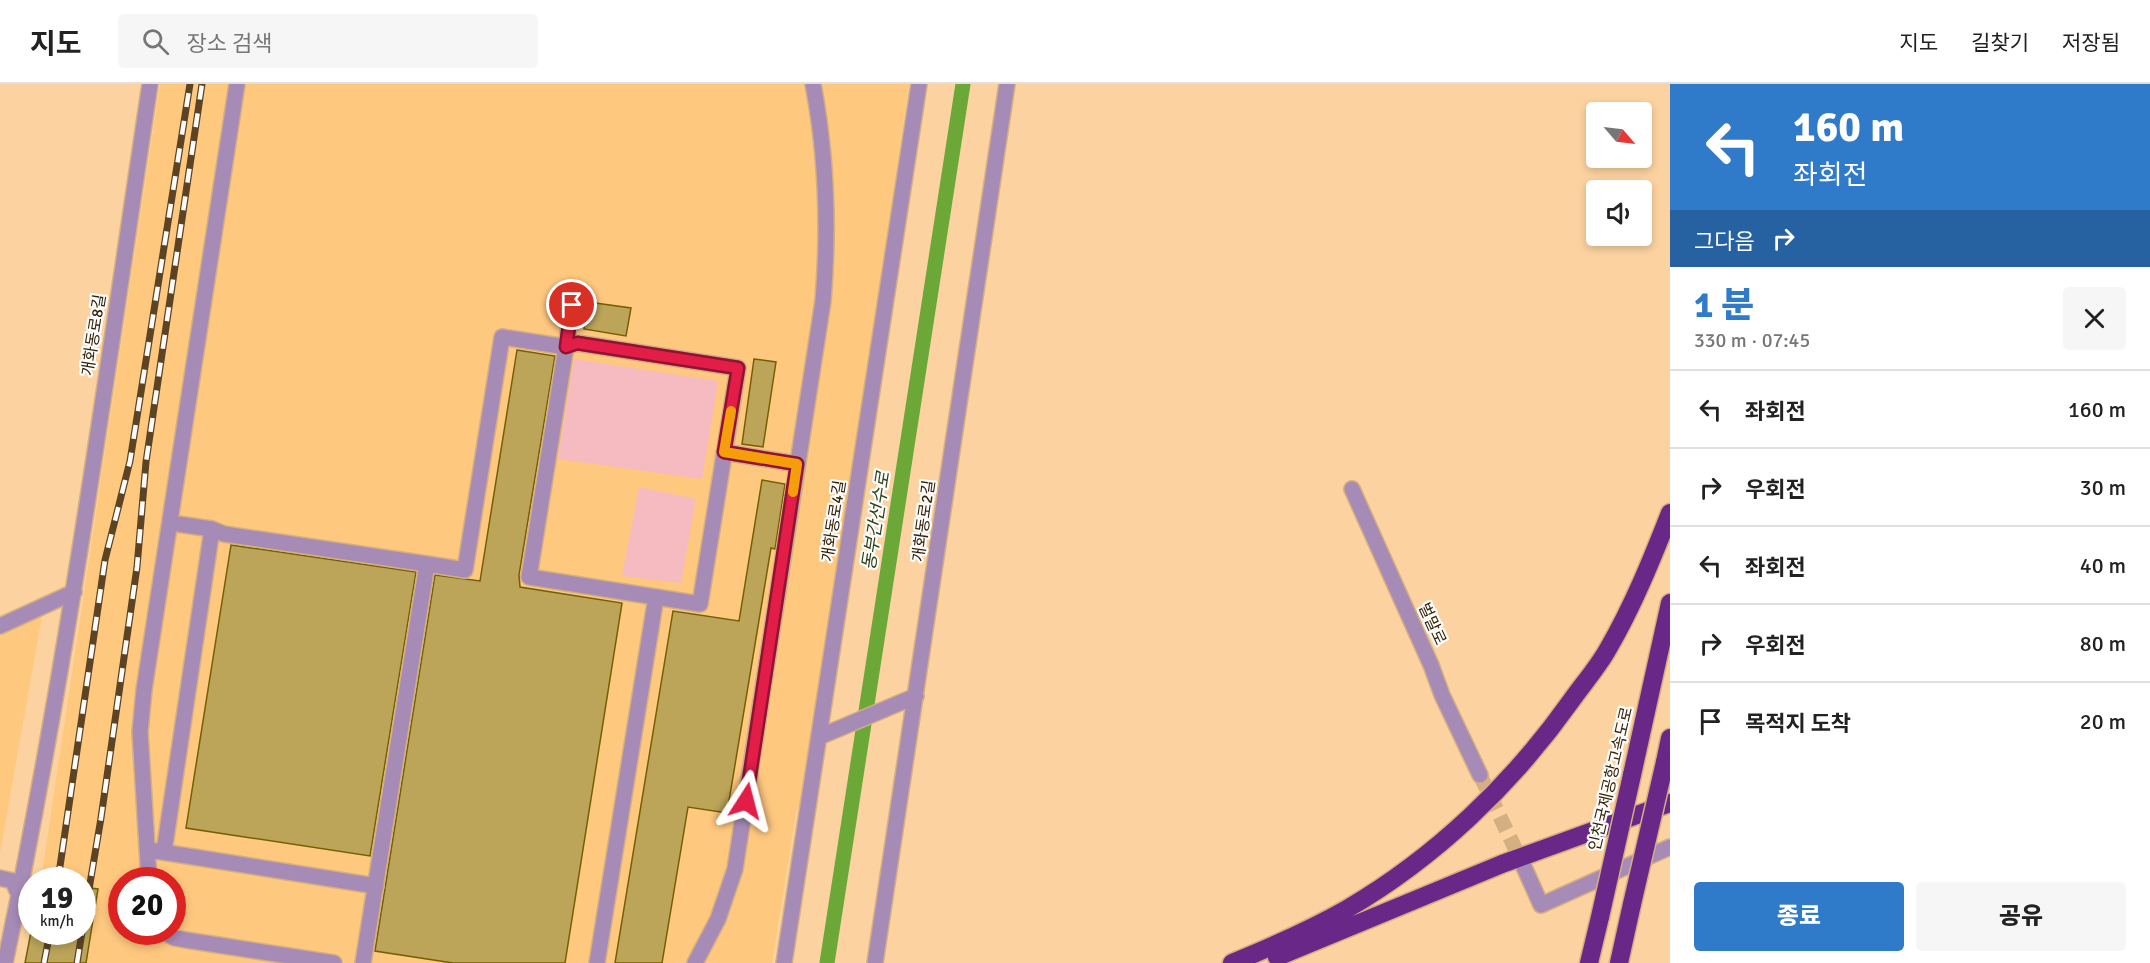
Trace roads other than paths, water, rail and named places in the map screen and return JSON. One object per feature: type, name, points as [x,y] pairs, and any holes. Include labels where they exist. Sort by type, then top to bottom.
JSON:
[{"type":"highway","points":[[1232,963],[1302,932],[1356,903],[1402,873],[1455,831],[1504,784],[1550,731],[1608,650],[1649,567],[1670,513]]},
{"type":"highway","name":"인천국제공항고속도로","points":[[1589,963],[1670,603]]},
{"type":"highway","points":[[1618,963],[1670,738]]},
{"type":"highway","points":[[1261,963],[1502,864],[1670,803]]},
{"type":"street","name":"개화동로8길","points":[[5,963],[74,592],[150,84]]},
{"type":"street","points":[[148,867],[140,732],[144,690],[237,84]]},
{"type":"street","points":[[695,963],[717,919],[735,869],[824,301],[828,220],[813,84]]},
{"type":"street","name":"개화동로4길","points":[[784,963],[919,84]]},
{"type":"street","name":"개화동로2길","points":[[875,963],[910,698],[1007,84]]},
{"type":"street","points":[[171,523],[213,529],[224,534],[465,570],[502,337],[566,347],[577,343],[738,368],[700,604],[529,577],[566,347],[572,305]]},
{"type":"street","points":[[724,452],[797,464]]},
{"type":"street","name":"벌말로","points":[[1352,489],[1431,665],[1442,695],[1480,774]]},
{"type":"street","points":[[164,852],[213,529]]},
{"type":"street","points":[[363,963],[427,564]]},
{"type":"street","points":[[0,626],[74,592]]},
{"type":"street","points":[[597,963],[656,597]]},
{"type":"street","points":[[819,737],[910,698]]},
{"type":"street","points":[[1524,867],[1542,905],[1670,847]]},
{"type":"street","points":[[147,849],[376,886]]},
{"type":"street","points":[[0,878],[13,881],[17,898]]},
{"type":"street","points":[[186,941],[251,957],[334,963]]},
{"type":"waterway","name":"동부간선수로","points":[[827,963],[963,84]]},
{"type":"tunnel","points":[[1480,775],[1524,867]]},
{"type":"railway","points":[[60,867],[105,560],[130,461],[190,84]]},
{"type":"railway","points":[[93,867],[137,567],[146,462],[202,84]]},
{"type":"railway","points":[[44,963],[47,945]]},
{"type":"railway","points":[[77,963],[80,945]]}]
